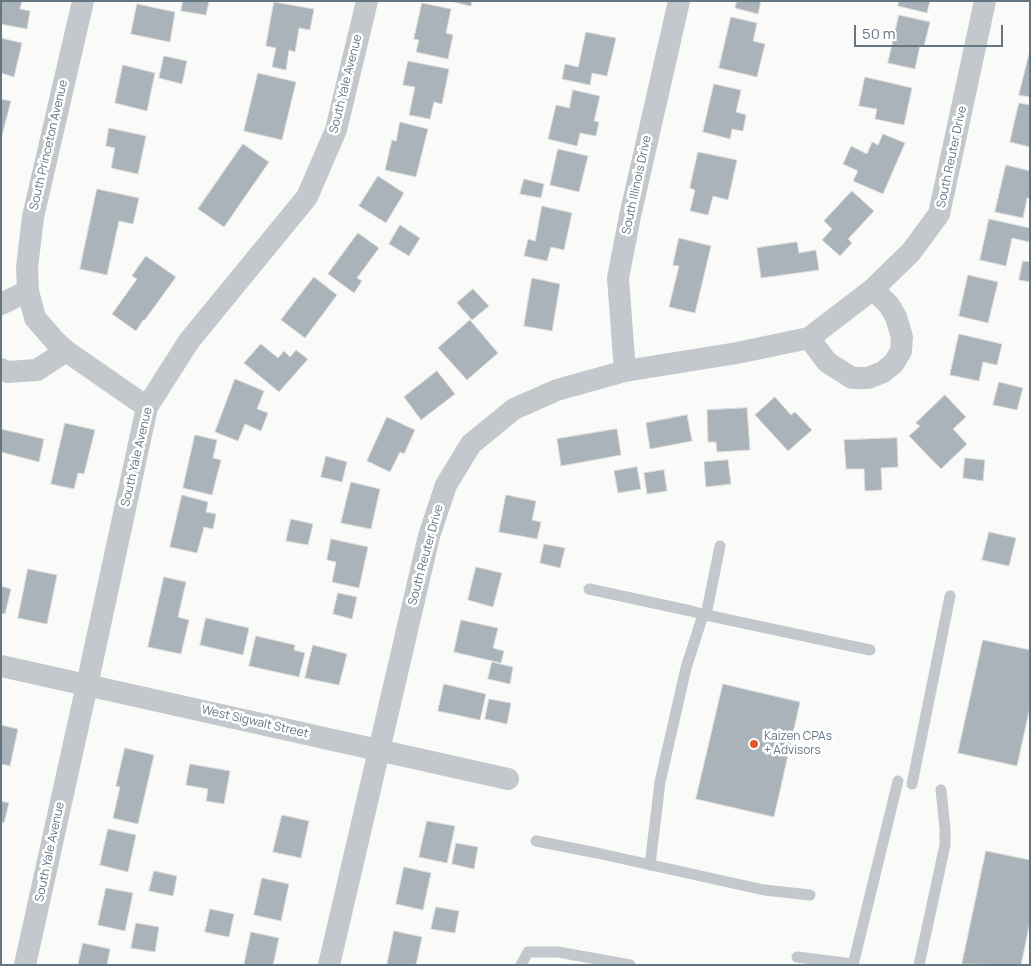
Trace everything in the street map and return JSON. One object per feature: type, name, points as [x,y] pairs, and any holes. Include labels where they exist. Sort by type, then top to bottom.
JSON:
[{"type":"street","name":"South Princeton Avenue","points":[[83,1],[33,217],[27,268],[28,291],[35,318],[55,341],[66,351],[147,407]]},
{"type":"street","name":"South Yale Avenue","points":[[25,965],[147,407],[189,341],[307,197],[336,130],[367,1]]},
{"type":"street","name":"South Illinois Drive","points":[[625,371],[618,278],[632,206],[679,1]]},
{"type":"street","name":"South Reuter Drive","points":[[329,965],[429,536],[446,485],[471,444],[514,409],[557,390],[625,371],[737,354],[809,338],[873,289],[911,252],[939,214],[985,1]]},
{"type":"street","points":[[809,338],[827,362],[852,378],[868,378],[883,372],[894,363],[901,351],[902,337],[896,317],[889,305],[873,289]]},
{"type":"street","points":[[1,304],[28,291]]},
{"type":"street","points":[[1,369],[7,372],[37,370],[66,351]]},
{"type":"street","name":"West Sigwalt Street","points":[[1,666],[508,779]]},
{"type":"lane","points":[[650,865],[660,782],[686,668],[704,615],[720,546]]},
{"type":"lane","points":[[589,589],[870,650]]},
{"type":"lane","points":[[912,784],[950,596]]},
{"type":"lane","points":[[797,956],[853,965],[898,781]]},
{"type":"lane","points":[[919,965],[945,845],[942,790]]},
{"type":"lane","points":[[536,841],[764,890],[810,895]]},
{"type":"lane","points":[[521,965],[528,952],[558,952],[630,965]]},
{"type":"building","points":[[1,1],[22,1],[20,9],[30,11],[27,29],[1,24]]},
{"type":"building","points":[[183,1],[209,1],[206,15],[181,11]]},
{"type":"building","points":[[450,1],[472,1],[471,6]]},
{"type":"building","points":[[737,1],[761,1],[758,14],[735,8]]},
{"type":"building","points":[[899,1],[930,1],[927,13],[898,6]]},
{"type":"building","points":[[274,2],[314,9],[310,30],[299,28],[295,52],[289,50],[286,70],[272,67],[276,48],[266,46]]},
{"type":"building","points":[[422,3],[451,9],[446,33],[453,35],[448,59],[416,52],[419,40],[414,39]]},
{"type":"building","points":[[137,4],[175,12],[170,42],[131,34]]},
{"type":"building","points":[[899,15],[930,22],[924,46],[920,45],[915,69],[888,63]]},
{"type":"building","points":[[731,17],[757,23],[753,41],[765,44],[757,77],[719,68]]},
{"type":"building","points":[[586,32],[616,38],[607,76],[592,73],[590,85],[562,79],[565,64],[578,67]]},
{"type":"building","points":[[1,38],[22,43],[14,77],[1,73]]},
{"type":"building","points":[[1030,50],[1030,97],[1019,95]]},
{"type":"building","points":[[164,56],[187,61],[182,84],[159,78]]},
{"type":"building","points":[[408,61],[449,69],[442,104],[434,102],[430,119],[409,115],[415,87],[403,85]]},
{"type":"building","points":[[123,65],[155,73],[147,111],[115,103]]},
{"type":"building","points":[[258,73],[296,82],[282,140],[244,131]]},
{"type":"building","points":[[865,77],[912,88],[904,125],[875,119],[877,109],[859,106]]},
{"type":"building","points":[[714,84],[741,90],[736,112],[746,115],[743,131],[732,129],[730,139],[703,132]]},
{"type":"building","points":[[573,90],[600,96],[594,121],[599,122],[596,136],[580,133],[577,146],[548,139],[556,105],[569,108]]},
{"type":"building","points":[[1,99],[11,101],[1,139]]},
{"type":"building","points":[[1019,103],[1030,105],[1030,147],[1010,142]]},
{"type":"building","points":[[400,122],[428,129],[416,177],[385,170],[392,140],[396,141]]},
{"type":"building","points":[[109,128],[146,136],[138,174],[111,168],[115,148],[106,146]]},
{"type":"building","points":[[883,134],[905,143],[883,194],[853,181],[858,171],[843,164],[851,146],[867,154],[872,142],[878,145]]},
{"type":"building","points":[[243,144],[269,162],[224,227],[198,209]]},
{"type":"building","points":[[558,149],[588,156],[579,192],[550,185]]},
{"type":"building","points":[[698,152],[737,160],[728,200],[713,196],[708,215],[690,211],[695,190],[690,188]]},
{"type":"building","points":[[1006,165],[1030,171],[1030,198],[1027,198],[1023,218],[995,212]]},
{"type":"building","points":[[378,176],[404,193],[386,223],[359,206]]},
{"type":"building","points":[[524,179],[544,184],[541,198],[520,194]]},
{"type":"building","points":[[97,189],[139,198],[133,224],[119,221],[107,275],[80,269]]},
{"type":"building","points":[[852,191],[874,211],[848,239],[852,243],[840,256],[822,240],[832,229],[824,221]]},
{"type":"building","points":[[542,206],[572,213],[564,250],[551,247],[547,261],[524,256],[528,239],[535,241]]},
{"type":"building","points":[[989,219],[1030,228],[1029,242],[1012,238],[1006,266],[980,260]]},
{"type":"building","points":[[400,225],[420,238],[409,256],[389,244]]},
{"type":"building","points":[[358,233],[379,248],[357,278],[362,281],[354,293],[328,274]]},
{"type":"building","points":[[679,238],[711,246],[695,313],[669,307],[679,266],[673,265]]},
{"type":"building","points":[[797,242],[799,253],[816,250],[819,270],[761,278],[757,248]]},
{"type":"building","points":[[146,256],[176,277],[136,331],[112,314],[137,279],[132,276]]},
{"type":"building","points":[[1023,261],[1030,262],[1030,282],[1019,280]]},
{"type":"building","points":[[968,275],[998,282],[988,323],[959,316]]},
{"type":"building","points":[[314,277],[337,295],[305,338],[281,320]]},
{"type":"building","points":[[532,278],[560,284],[552,331],[524,326]]},
{"type":"building","points":[[473,289],[489,306],[472,320],[457,303]]},
{"type":"building","points":[[470,320],[498,353],[467,380],[438,348]]},
{"type":"building","points":[[959,334],[1002,344],[997,365],[983,362],[979,381],[950,375]]},
{"type":"building","points":[[261,344],[278,358],[284,351],[290,357],[296,350],[308,359],[279,392],[244,363]]},
{"type":"building","points":[[437,371],[455,394],[421,420],[404,397]]},
{"type":"building","points":[[235,379],[264,391],[257,409],[268,413],[261,431],[245,424],[238,441],[215,432]]},
{"type":"building","points":[[999,382],[1023,388],[1017,410],[993,405]]},
{"type":"building","points":[[945,395],[966,417],[953,429],[967,444],[941,469],[909,436],[920,426],[916,423]]},
{"type":"building","points":[[775,397],[791,415],[795,412],[812,430],[788,451],[755,415]]},
{"type":"building","points":[[747,408],[750,450],[717,452],[716,442],[708,442],[707,410]]},
{"type":"building","points":[[687,415],[692,441],[650,449],[646,423]]},
{"type":"building","points":[[387,417],[415,430],[404,454],[400,452],[390,472],[367,461]]},
{"type":"building","points":[[65,423],[95,430],[84,474],[78,473],[74,489],[51,484]]},
{"type":"building","points":[[1,429],[44,439],[39,462],[1,452]]},
{"type":"building","points":[[617,429],[621,455],[561,466],[557,439]]},
{"type":"building","points":[[195,435],[217,440],[213,458],[221,460],[212,495],[183,488]]},
{"type":"building","points":[[897,438],[898,467],[881,468],[882,490],[865,491],[864,469],[846,469],[844,440]]},
{"type":"building","points":[[326,456],[347,462],[342,482],[321,477]]},
{"type":"building","points":[[965,458],[985,460],[983,481],[963,478]]},
{"type":"building","points":[[728,460],[731,484],[706,487],[704,462]]},
{"type":"building","points":[[637,467],[641,489],[618,493],[614,471]]},
{"type":"building","points":[[664,470],[667,491],[647,494],[644,473]]},
{"type":"building","points":[[351,482],[380,489],[371,529],[341,523]]},
{"type":"building","points":[[182,495],[208,502],[206,512],[216,514],[213,529],[204,527],[197,553],[170,547]]},
{"type":"building","points":[[506,495],[536,501],[532,520],[541,522],[537,539],[499,532]]},
{"type":"building","points":[[291,519],[313,524],[308,545],[286,541]]},
{"type":"building","points":[[989,532],[1016,538],[1009,566],[982,560]]},
{"type":"building","points":[[331,539],[368,547],[359,588],[332,582],[336,562],[327,560]]},
{"type":"building","points":[[544,544],[565,548],[560,568],[540,563]]},
{"type":"building","points":[[476,567],[502,573],[493,607],[468,600]]},
{"type":"building","points":[[28,569],[57,575],[47,624],[18,618]]},
{"type":"building","points":[[164,577],[186,582],[178,617],[189,620],[181,654],[148,647]]},
{"type":"building","points":[[1,586],[11,589],[5,614],[1,613]]},
{"type":"building","points":[[338,593],[357,597],[352,619],[333,614]]},
{"type":"building","points":[[206,618],[249,628],[243,655],[200,645]]},
{"type":"building","points":[[461,620],[498,628],[493,648],[504,651],[501,663],[454,652]]},
{"type":"building","points":[[256,636],[295,645],[294,650],[305,653],[299,677],[249,666]]},
{"type":"building","points":[[983,640],[1030,650],[1030,707],[1017,766],[958,753]]},
{"type":"building","points":[[313,645],[347,654],[339,685],[305,678]]},
{"type":"building","points":[[492,662],[513,667],[510,684],[488,679]]},
{"type":"building","points":[[444,684],[486,694],[480,720],[438,711]]},
{"type":"building","points":[[723,684],[800,702],[774,817],[696,799]]},
{"type":"building","points":[[489,699],[511,703],[507,724],[485,719]]},
{"type":"building","points":[[1,725],[18,729],[10,766],[1,764]]},
{"type":"building","points":[[125,748],[154,755],[138,824],[113,818],[120,787],[116,786]]},
{"type":"building","points":[[190,764],[230,771],[224,804],[206,801],[208,789],[186,785]]},
{"type":"building","points":[[1,801],[9,803],[4,823],[1,822]]},
{"type":"building","points":[[282,815],[309,821],[301,858],[273,852]]},
{"type":"building","points":[[427,821],[455,826],[447,863],[419,857]]},
{"type":"building","points":[[108,829],[136,835],[128,872],[100,865]]},
{"type":"building","points":[[456,843],[478,847],[474,869],[452,864]]},
{"type":"building","points":[[986,851],[1030,860],[1030,922],[1021,965],[962,964]]},
{"type":"building","points":[[404,867],[431,873],[423,910],[396,904]]},
{"type":"building","points":[[154,871],[177,876],[173,896],[149,891]]},
{"type":"building","points":[[262,878],[289,884],[281,921],[254,915]]},
{"type":"building","points":[[106,888],[133,893],[125,931],[98,925]]},
{"type":"building","points":[[436,907],[459,911],[455,933],[431,929]]},
{"type":"building","points":[[210,909],[234,914],[229,937],[205,932]]},
{"type":"building","points":[[136,923],[159,927],[155,952],[131,948]]},
{"type":"building","points":[[394,931],[422,937],[416,965],[387,965]]},
{"type":"building","points":[[251,932],[279,938],[273,965],[244,965]]},
{"type":"building","points":[[83,943],[110,949],[107,965],[78,965]]},
{"type":"place","name":"Kaizen CPAs + Advisors","points":[[754,744]]}]
